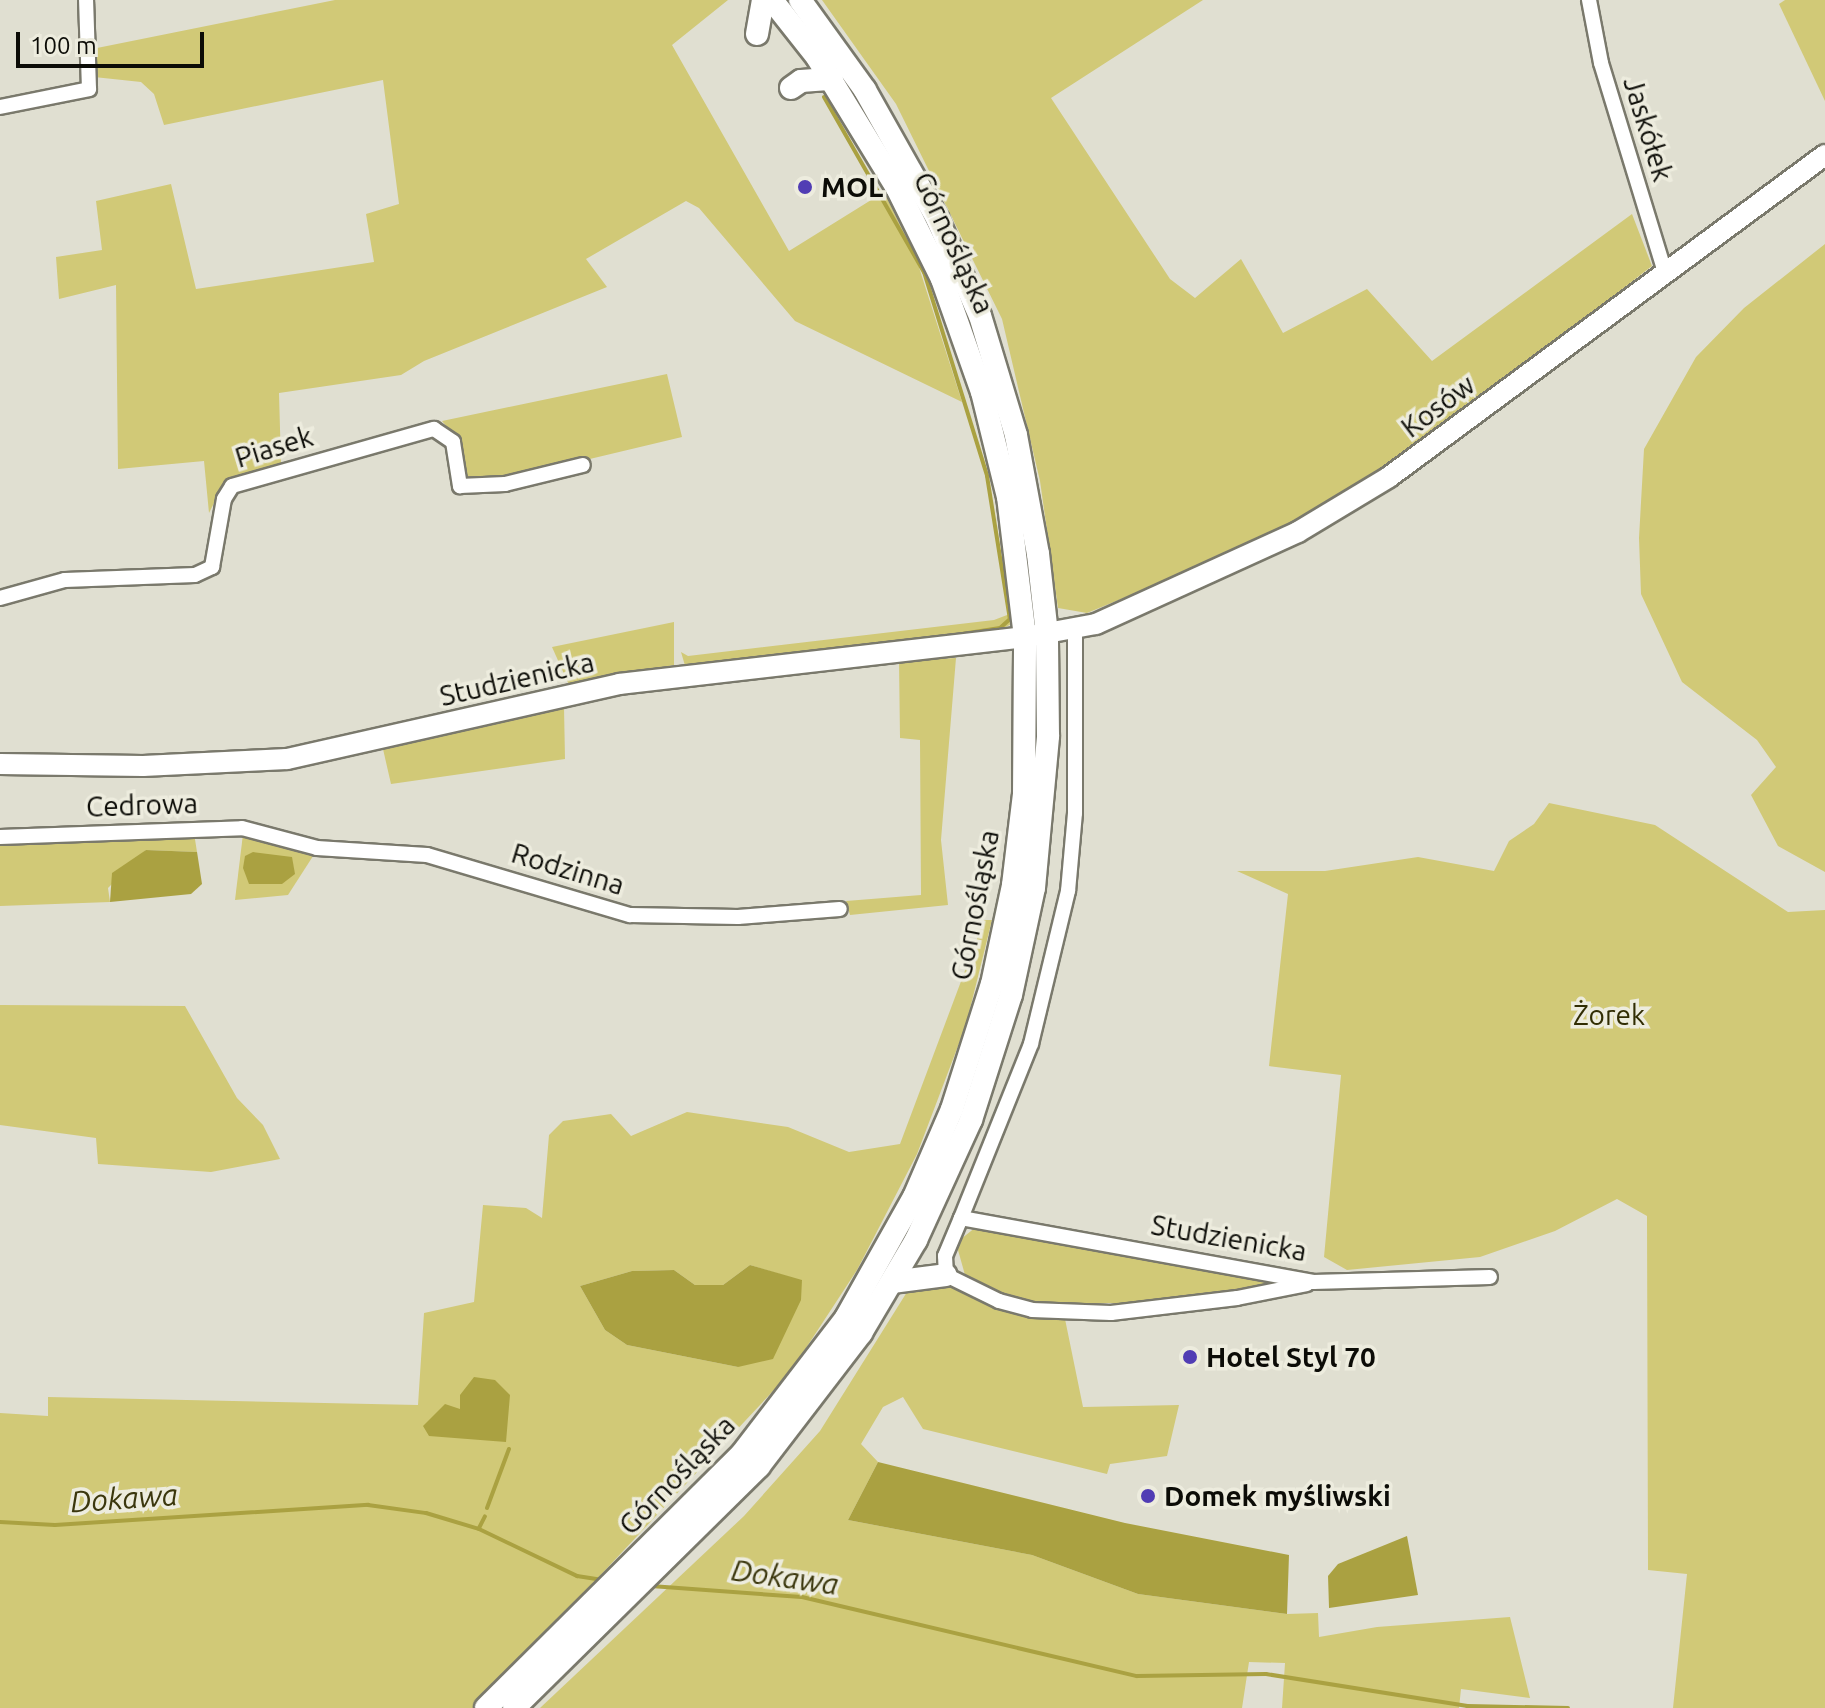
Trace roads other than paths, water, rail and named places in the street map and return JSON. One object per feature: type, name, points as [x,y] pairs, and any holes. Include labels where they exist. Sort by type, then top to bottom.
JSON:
[{"type":"main road","points":[[757,34],[763,0]]},
{"type":"main road","name":"Górnośląska","points":[[514,1708],[620,1604],[640,1571],[811,1370],[887,1247],[932,1156],[979,1029],[1013,885],[1036,636],[1008,497],[962,330],[903,199],[832,79],[772,0]]},
{"type":"main road","name":"Górnośląska","points":[[486,1708],[597,1598],[640,1571],[802,1416],[892,1282],[959,1148],[1011,995],[1034,888],[1045,797],[1036,636],[1016,435],[969,289],[885,122],[800,0]]},
{"type":"main road","points":[[791,88],[801,81],[832,79]]},
{"type":"main road","points":[[892,1282],[946,1275]]},
{"type":"street","points":[[0,107],[89,89],[86,0]]},
{"type":"street","name":"Jaskółek","points":[[1589,0],[1601,63],[1665,272]]},
{"type":"street","name":"Kosów","points":[[1036,636],[1075,630],[1257,551],[1340,508],[1825,155]]},
{"type":"street","name":"Piasek","points":[[0,598],[65,580],[195,575],[212,567],[224,499],[232,486],[434,429],[453,442],[460,486],[505,484],[583,465]]},
{"type":"street","points":[[1075,630],[1075,813],[1068,891],[1031,1044],[945,1256],[946,1275],[999,1301],[1067,1314],[1237,1298],[1313,1282]]},
{"type":"street","name":"Studzienicka","points":[[0,764],[158,766],[287,759],[619,684],[1036,636]]},
{"type":"street","name":"Cedrowa","points":[[0,837],[242,828],[285,839]]},
{"type":"street","name":"Rodzinna","points":[[285,839],[317,848],[427,855],[630,915],[726,917],[840,909]]},
{"type":"street","name":"Studzienicka","points":[[961,1218],[1313,1282],[1490,1277]]},
{"type":"waterway","points":[[824,97],[924,272],[987,476],[1010,619],[1000,628],[963,634]]},
{"type":"waterway","points":[[569,685],[580,683]]},
{"type":"waterway","points":[[487,1508],[509,1449]]},
{"type":"waterway","name":"Dokawa","points":[[0,1522],[55,1525],[368,1505],[426,1513],[479,1529],[577,1576],[603,1580]]},
{"type":"waterway","points":[[479,1528],[485,1516]]},
{"type":"waterway","name":"Dokawa","points":[[651,1586],[802,1597],[1137,1676],[1266,1674],[1467,1706],[1568,1708]]},
{"type":"place","name":"MOL","points":[[805,187]]},
{"type":"place","name":"Hotel Styl 70","points":[[1190,1357]]},
{"type":"place","name":"Domek myśliwski","points":[[1148,1496]]},
{"type":"park label","name":"Żorek","points":[[1609,1015]]}]
